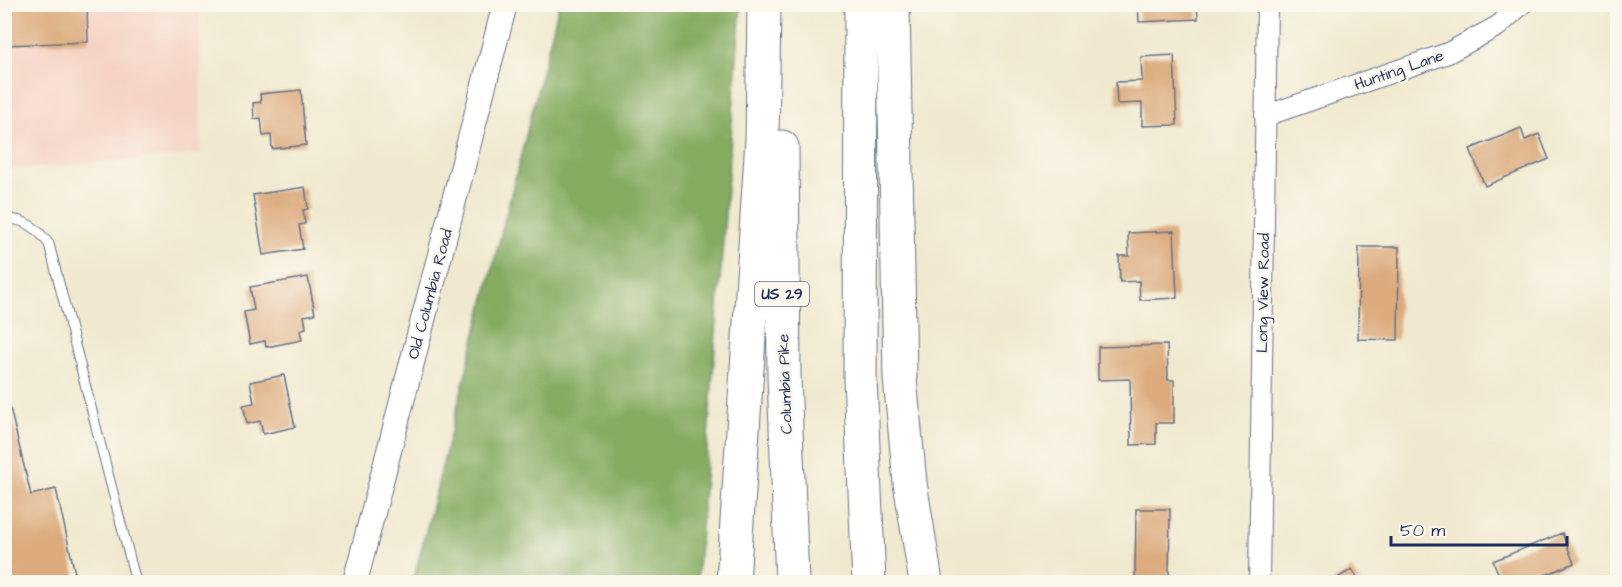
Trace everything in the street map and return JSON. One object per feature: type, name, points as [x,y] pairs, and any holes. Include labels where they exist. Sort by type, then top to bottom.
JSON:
[{"type":"highway","points":[[734,582],[762,140],[764,4]]},
{"type":"highway","name":"Columbia Pike","points":[[784,4],[784,377],[792,582]]},
{"type":"highway","points":[[861,4],[860,378],[868,582]]},
{"type":"highway","points":[[893,4],[900,378],[910,483],[926,582]]},
{"type":"street","name":"Old Columbia Road","points":[[355,582],[505,4]]},
{"type":"street","name":"Long View Road","points":[[1259,582],[1267,4]]},
{"type":"street","name":"Hunting Lane","points":[[1265,116],[1448,53],[1498,26],[1522,4]]},
{"type":"lane","points":[[4,219],[27,222],[39,230],[49,244],[136,582]]},
{"type":"shaded area","points":[[5,5],[200,5],[201,154],[5,170]]},
{"type":"green space","points":[[559,5],[741,5],[697,582],[413,582]]},
{"type":"building","points":[[4,4],[87,4],[88,42],[4,45]]},
{"type":"building","points":[[1138,4],[1197,4],[1198,19],[1139,22]]},
{"type":"building","points":[[1174,55],[1177,125],[1142,126],[1142,103],[1117,104],[1116,82],[1142,81],[1141,57]]},
{"type":"building","points":[[301,90],[306,145],[272,149],[271,135],[263,136],[261,118],[254,119],[253,103],[261,102],[260,94]]},
{"type":"building","points":[[1521,128],[1525,140],[1539,134],[1549,159],[1485,186],[1470,149]]},
{"type":"building","points":[[305,187],[308,209],[303,210],[305,224],[299,225],[303,249],[263,255],[253,195]]},
{"type":"building","points":[[1174,231],[1177,298],[1140,300],[1139,281],[1120,282],[1119,256],[1129,256],[1128,233]]},
{"type":"building","points":[[1359,247],[1399,247],[1398,340],[1358,339]]},
{"type":"building","points":[[308,277],[315,314],[304,316],[306,328],[300,330],[302,340],[266,347],[265,341],[250,344],[244,312],[254,310],[250,287]]},
{"type":"building","points":[[1167,345],[1168,380],[1174,380],[1174,423],[1156,423],[1156,444],[1131,445],[1130,379],[1098,380],[1098,347]]},
{"type":"building","points":[[284,375],[295,427],[263,434],[260,421],[247,424],[243,405],[254,403],[250,382]]},
{"type":"building","points":[[4,383],[31,495],[56,489],[77,582],[4,582]]},
{"type":"building","points":[[1136,509],[1170,509],[1169,580],[1135,579]]},
{"type":"building","points":[[1562,533],[1574,563],[1529,582],[1502,582],[1493,561]]},
{"type":"building","points":[[1352,569],[1360,582],[1331,582]]}]
